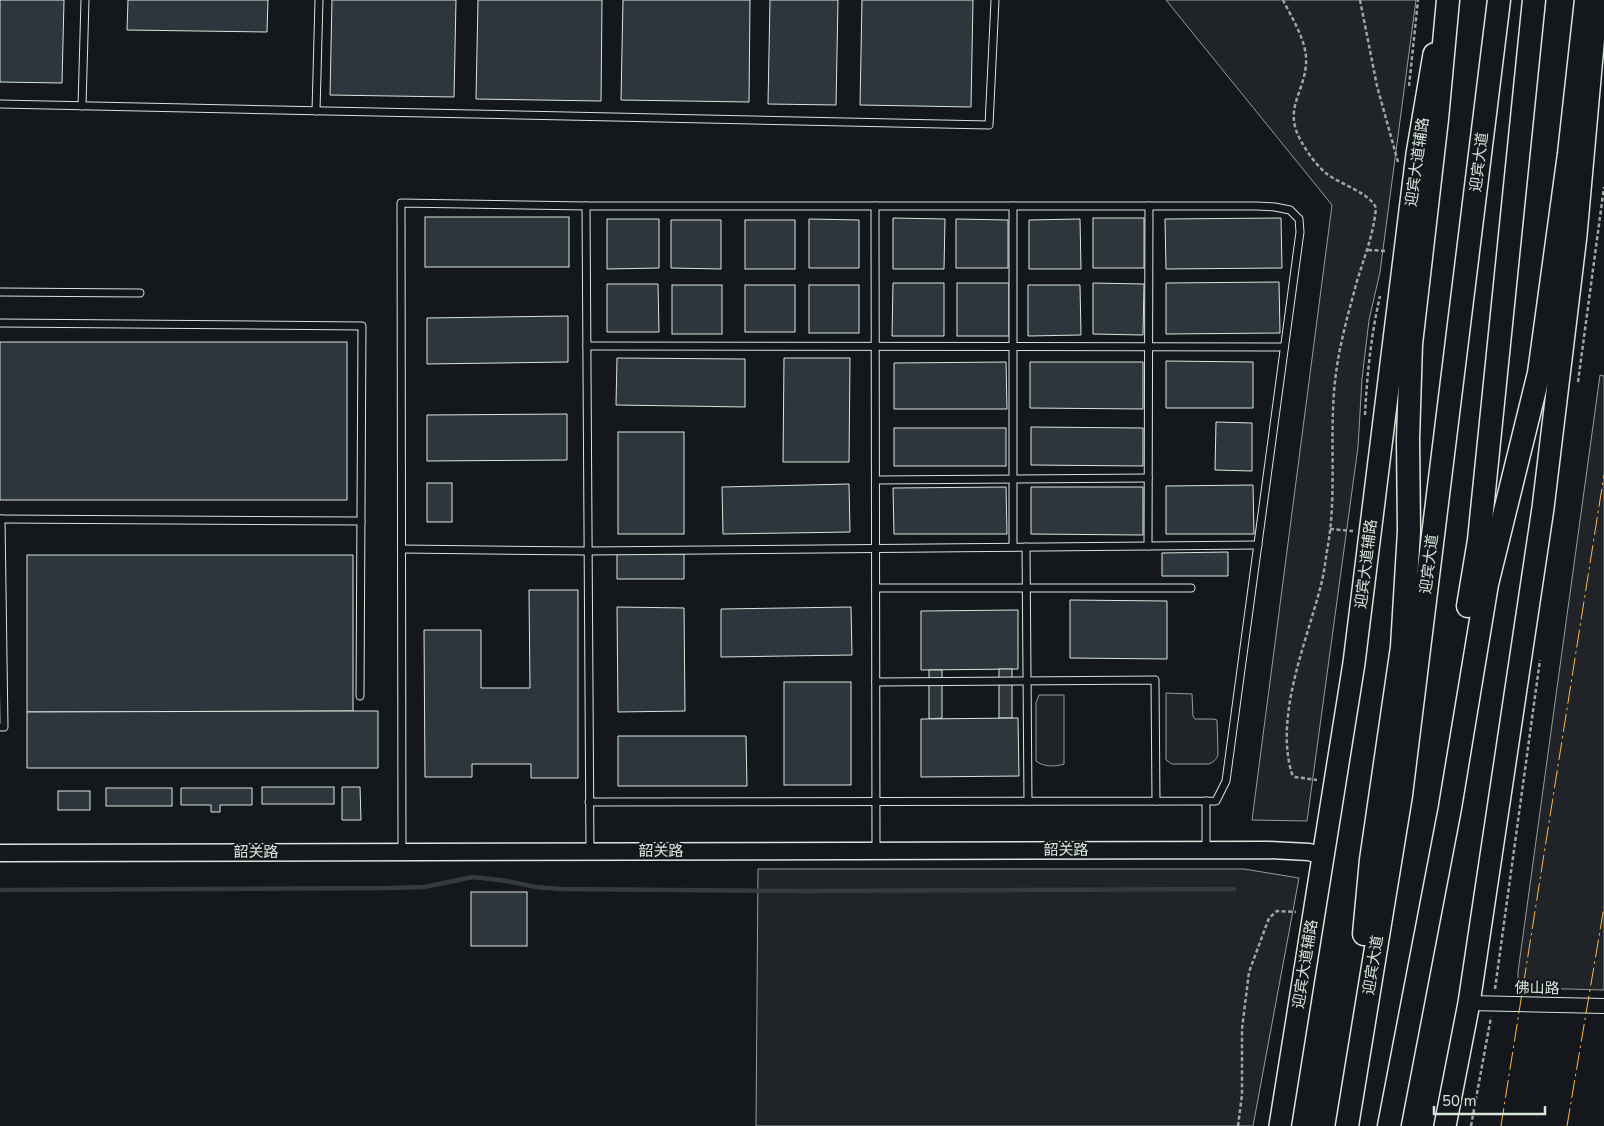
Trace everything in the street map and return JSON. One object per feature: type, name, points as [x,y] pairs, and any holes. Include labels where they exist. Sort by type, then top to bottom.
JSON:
[{"type":"highway","points":[[1346,1126],[1371,860],[1402,647],[1409,531],[1408,439],[1411,344],[1437,119],[1448,0]]},
{"type":"highway","name":"迎宾大道","points":[[1346,1126],[1401,795],[1499,0]]},
{"type":"highway","points":[[1388,1126],[1479,540],[1534,0]]},
{"type":"highway","points":[[1388,1126],[1450,808],[1487,584],[1540,373],[1569,154],[1594,5]]},
{"type":"main road","points":[[1434,55],[1437,0]]},
{"type":"main road","name":"迎宾大道辅路","points":[[1280,1126],[1354,663],[1417,154],[1443,0]]},
{"type":"main road","points":[[1445,1126],[1468,1003],[1543,508],[1576,235],[1594,5]]},
{"type":"street","name":"韶关路","points":[[0,853],[1276,850],[1309,852],[1322,856]]},
{"type":"street","name":"佛山路","points":[[1468,1003],[1604,1006]]},
{"type":"lane","points":[[82,106],[85,0]]},
{"type":"lane","points":[[316,111],[319,0]]},
{"type":"lane","points":[[0,104],[989,125],[995,0]]},
{"type":"lane","points":[[402,852],[401,203],[586,206],[1275,207],[1290,210],[1299,219],[1300,232],[1226,780],[1216,801],[589,802]]},
{"type":"lane","points":[[586,206],[590,852]]},
{"type":"lane","points":[[875,206],[876,851]]},
{"type":"lane","points":[[1013,206],[1014,547]]},
{"type":"lane","points":[[1148,546],[1149,206]]},
{"type":"lane","points":[[0,292],[140,293]]},
{"type":"lane","points":[[0,323],[362,326],[360,696]]},
{"type":"lane","points":[[587,346],[1284,347]]},
{"type":"lane","points":[[876,480],[1148,478]]},
{"type":"lane","points":[[0,727],[4,727],[1,519],[361,521]]},
{"type":"lane","points":[[402,549],[588,551],[1258,545]]},
{"type":"lane","points":[[1026,547],[1028,801]]},
{"type":"lane","points":[[876,588],[1191,588]]},
{"type":"lane","points":[[876,682],[1155,680],[1156,801]]},
{"type":"lane","points":[[1206,801],[1206,850]]},
{"type":"path","points":[[1282,0],[1298,28],[1306,54],[1306,68],[1293,110],[1300,139],[1326,173],[1370,198],[1376,208],[1370,243],[1353,298],[1336,374],[1330,529],[1321,584],[1289,706],[1287,736],[1292,774],[1295,777],[1319,780]]},
{"type":"path","points":[[1360,0],[1377,86],[1400,169],[1401,159]]},
{"type":"path","points":[[1408,94],[1418,0]]},
{"type":"path","points":[[1368,250],[1390,252]]},
{"type":"path","points":[[1365,418],[1367,379],[1375,318],[1381,293]]},
{"type":"path","points":[[1330,529],[1353,531]]},
{"type":"path","points":[[1238,1126],[1242,1094],[1242,1029],[1249,972],[1257,946],[1269,918],[1277,911],[1297,912]]},
{"type":"shaded area","points":[[1166,0],[1416,0],[1380,272],[1369,320],[1362,379],[1358,447],[1307,821],[1252,820],[1332,205]]},
{"type":"shaded area","points":[[1600,375],[1604,376],[1604,990],[1531,988],[1518,982],[1518,972]]},
{"type":"shaded area","points":[[1166,693],[1192,694],[1193,716],[1195,719],[1217,720],[1218,754],[1213,762],[1209,764],[1172,764],[1166,760]]},
{"type":"shaded area","points":[[1039,695],[1064,695],[1064,764],[1050,766],[1036,761],[1036,703]]},
{"type":"shaded area","points":[[758,869],[1244,869],[1299,878],[1253,1126],[756,1126]]},
{"type":"building","points":[[0,0],[64,0],[62,83],[0,82]]},
{"type":"building","points":[[128,0],[268,0],[267,32],[127,30]]},
{"type":"building","points":[[332,0],[456,0],[454,97],[330,95]]},
{"type":"building","points":[[478,0],[602,0],[601,101],[476,99]]},
{"type":"building","points":[[623,0],[750,0],[749,102],[621,100]]},
{"type":"building","points":[[770,0],[838,0],[836,105],[768,104]]},
{"type":"building","points":[[862,0],[973,0],[971,107],[860,105]]},
{"type":"building","points":[[425,217],[569,217],[569,267],[425,267]]},
{"type":"building","points":[[893,218],[945,219],[944,269],[893,269]]},
{"type":"building","points":[[1093,218],[1144,218],[1144,268],[1093,268]]},
{"type":"building","points":[[1281,218],[1282,268],[1166,269],[1165,219]]},
{"type":"building","points":[[607,219],[659,219],[659,268],[607,269]]},
{"type":"building","points":[[809,219],[859,220],[859,268],[809,268]]},
{"type":"building","points":[[956,219],[1008,220],[1008,268],[956,268]]},
{"type":"building","points":[[1080,219],[1081,269],[1029,269],[1029,220]]},
{"type":"building","points":[[671,220],[721,220],[721,269],[671,268]]},
{"type":"building","points":[[745,220],[795,220],[795,269],[745,269]]},
{"type":"building","points":[[1279,282],[1280,333],[1166,334],[1166,283]]},
{"type":"building","points":[[893,283],[944,283],[944,336],[892,336]]},
{"type":"building","points":[[957,283],[1009,283],[1009,336],[957,336]]},
{"type":"building","points":[[1093,283],[1144,284],[1143,335],[1093,334]]},
{"type":"building","points":[[607,284],[658,284],[659,332],[607,332]]},
{"type":"building","points":[[672,285],[722,285],[722,334],[672,334]]},
{"type":"building","points":[[745,285],[795,285],[795,332],[745,332]]},
{"type":"building","points":[[809,285],[859,285],[859,333],[809,333]]},
{"type":"building","points":[[1028,285],[1080,285],[1081,335],[1028,336]]},
{"type":"building","points":[[568,316],[568,362],[427,364],[427,318]]},
{"type":"building","points":[[0,342],[347,342],[347,500],[0,500]]},
{"type":"building","points":[[617,358],[745,359],[745,407],[616,405]]},
{"type":"building","points":[[784,358],[850,358],[849,462],[783,462]]},
{"type":"building","points":[[1166,361],[1253,362],[1253,408],[1166,408]]},
{"type":"building","points":[[1006,362],[1007,409],[894,409],[894,363]]},
{"type":"building","points":[[1030,362],[1143,362],[1143,409],[1030,408]]},
{"type":"building","points":[[567,414],[567,460],[427,461],[427,415]]},
{"type":"building","points":[[1216,422],[1252,423],[1252,471],[1215,470]]},
{"type":"building","points":[[1031,427],[1143,428],[1143,466],[1031,465]]},
{"type":"building","points":[[894,428],[1006,428],[1006,466],[894,466]]},
{"type":"building","points":[[618,432],[684,432],[684,534],[618,534]]},
{"type":"building","points":[[427,483],[452,483],[452,522],[427,522]]},
{"type":"building","points":[[849,484],[850,532],[723,534],[722,487]]},
{"type":"building","points":[[1253,485],[1254,534],[1166,534],[1166,486]]},
{"type":"building","points":[[1006,487],[1007,534],[894,534],[893,488]]},
{"type":"building","points":[[1031,487],[1143,487],[1143,535],[1031,534]]},
{"type":"building","points":[[1228,552],[1228,576],[1162,576],[1162,553]]},
{"type":"building","points":[[617,553],[684,554],[684,579],[617,579]]},
{"type":"building","points":[[27,555],[353,555],[353,711],[27,712]]},
{"type":"building","points":[[529,590],[578,590],[578,778],[531,778],[531,764],[472,764],[472,777],[425,777],[424,630],[481,630],[481,688],[530,688]]},
{"type":"building","points":[[1070,600],[1167,601],[1167,659],[1070,658]]},
{"type":"building","points":[[617,607],[684,608],[685,711],[618,712]]},
{"type":"building","points":[[851,607],[852,655],[721,657],[721,609]]},
{"type":"building","points":[[1018,610],[1018,669],[921,670],[921,611]]},
{"type":"building","points":[[999,669],[1012,669],[1012,718],[999,718]]},
{"type":"building","points":[[929,670],[942,670],[942,718],[929,719]]},
{"type":"building","points":[[784,682],[851,682],[851,785],[784,785]]},
{"type":"building","points":[[378,711],[378,768],[27,768],[27,712]]},
{"type":"building","points":[[1018,718],[1019,776],[921,777],[921,719]]},
{"type":"building","points":[[618,736],[746,736],[747,786],[618,786]]},
{"type":"building","points":[[262,787],[334,787],[334,804],[262,804]]},
{"type":"building","points":[[342,787],[360,787],[361,820],[342,820]]},
{"type":"building","points":[[106,788],[172,788],[172,806],[106,806]]},
{"type":"building","points":[[181,788],[252,788],[252,805],[220,805],[220,812],[211,812],[211,805],[181,805]]},
{"type":"building","points":[[58,791],[90,791],[90,810],[58,810]]},
{"type":"building","points":[[471,892],[527,892],[527,946],[471,946]]},
{"type":"waterway","points":[[0,890],[390,888],[424,887],[473,877],[560,889],[808,891],[1234,889]]},
{"type":"power","points":[[1501,1126],[1604,475]]},
{"type":"power","points":[[1567,1126],[1604,907]]}]
